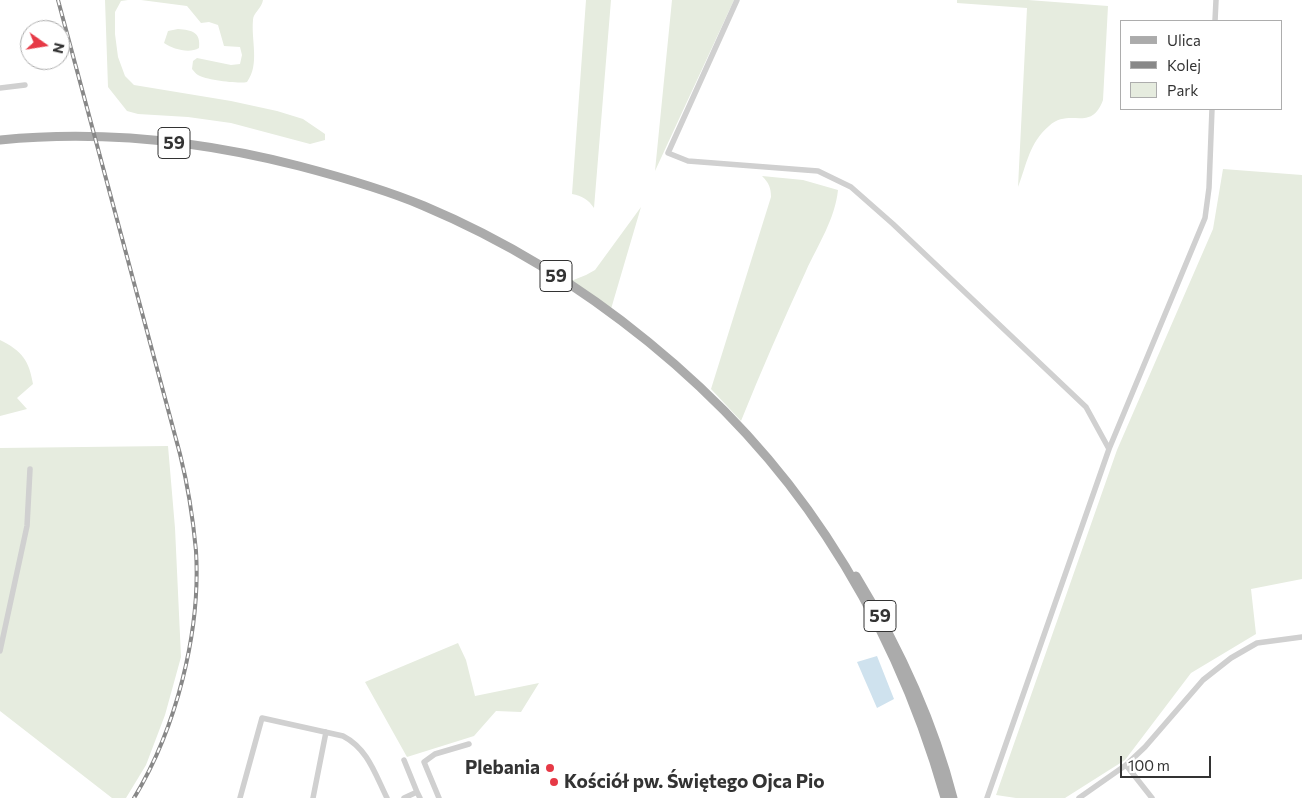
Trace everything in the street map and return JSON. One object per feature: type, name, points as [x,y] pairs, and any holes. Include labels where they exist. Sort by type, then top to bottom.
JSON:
[{"type":"main road","name":"59","points":[[0,140],[88,137],[173,142],[246,153],[344,178],[424,206],[479,232],[537,264],[573,287],[630,328],[699,386],[791,488],[837,553],[856,575],[888,632],[930,728],[953,798]]},
{"type":"main road","name":"59","points":[[837,553],[893,658],[925,734],[945,798]]},
{"type":"street","points":[[737,0],[668,153],[688,161],[818,171],[851,187],[893,224],[1086,407],[1101,431],[1108,449]]},
{"type":"street","points":[[1215,20],[1216,0]]},
{"type":"street","points":[[0,88],[25,85]]},
{"type":"street","points":[[987,798],[1108,449],[1205,218],[1209,188],[1212,110]]},
{"type":"street","points":[[0,652],[27,526],[30,469]]},
{"type":"street","points":[[1078,798],[1126,765],[1145,747],[1203,680],[1231,658],[1257,643],[1302,637]]},
{"type":"street","points":[[242,798],[262,718],[343,736],[355,742],[363,752],[387,798]]},
{"type":"street","points":[[313,798],[326,732]]},
{"type":"street","points":[[440,798],[424,762],[435,754],[469,744]]},
{"type":"street","points":[[404,760],[419,795],[404,798]]},
{"type":"street","points":[[1126,765],[1152,798]]},
{"type":"green space","points":[[105,0],[128,0],[121,1],[115,12],[115,34],[118,57],[125,76],[134,85],[231,101],[277,111],[303,119],[325,134],[325,140],[310,144],[231,123],[188,117],[138,114],[127,111],[108,87]]},
{"type":"green space","points":[[141,0],[263,0],[253,17],[254,60],[251,75],[247,82],[230,82],[208,78],[198,75],[192,69],[193,61],[197,58],[231,65],[240,64],[242,55],[240,47],[224,46],[218,25],[209,22],[201,23],[187,6]]},
{"type":"green space","points":[[586,0],[611,0],[594,208],[584,198],[572,194]]},
{"type":"green space","points":[[672,0],[734,0],[655,171]]},
{"type":"green space","points":[[957,0],[1028,0],[1108,6],[1103,100],[1098,110],[1092,115],[1086,118],[1057,121],[1042,133],[1029,154],[1018,187],[1027,8],[957,3]]},
{"type":"green space","points":[[178,29],[191,31],[197,35],[199,38],[199,48],[191,51],[181,50],[164,43],[168,31]]},
{"type":"green space","points":[[1223,169],[1302,175],[1302,579],[1251,589],[1256,634],[1191,673],[1125,760],[1065,798],[1016,798],[996,795],[1117,450],[1213,229]]},
{"type":"green space","points":[[762,176],[803,180],[838,190],[830,222],[806,271],[741,421],[711,389],[771,197],[769,186]]},
{"type":"green space","points":[[641,207],[611,309],[571,281],[595,270]]},
{"type":"green space","points":[[0,340],[19,352],[27,362],[33,384],[17,398],[27,409],[0,416]]},
{"type":"green space","points":[[168,446],[175,528],[181,657],[165,715],[146,765],[126,798],[112,798],[0,711],[0,448]]},
{"type":"green space","points":[[458,643],[466,660],[475,696],[539,683],[521,712],[496,711],[474,736],[407,757],[365,682]]},
{"type":"water","points":[[877,656],[894,699],[877,708],[857,662]]},
{"type":"railway","points":[[58,0],[180,454],[190,502],[196,551],[194,614],[190,647],[183,679],[162,742],[134,798]]},
{"type":"place","name":"Plebania","points":[[550,768]]},
{"type":"place","name":"Kościół pw. Świętego Ojca Pio","points":[[554,782]]}]
